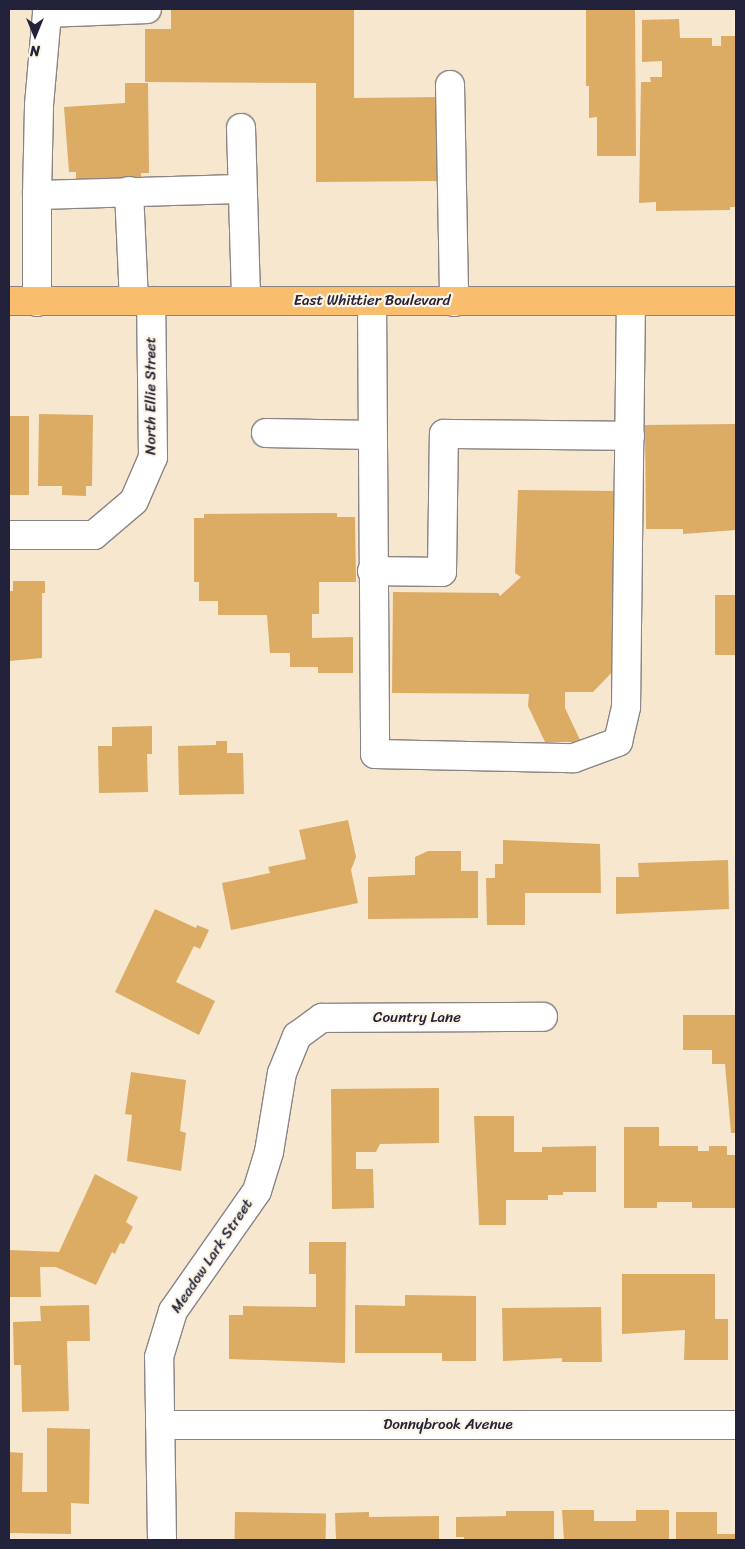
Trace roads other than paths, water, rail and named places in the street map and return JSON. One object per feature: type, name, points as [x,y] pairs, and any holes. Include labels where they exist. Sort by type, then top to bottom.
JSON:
[{"type":"main road","name":"East Whittier Boulevard","points":[[9,301],[736,301]]},
{"type":"street","points":[[37,302],[39,105],[47,13],[147,9]]},
{"type":"street","points":[[450,85],[454,302]]},
{"type":"street","points":[[241,128],[241,189],[246,301]]},
{"type":"street","points":[[37,195],[241,189]]},
{"type":"street","name":"North Ellie Street","points":[[9,535],[94,535],[134,501],[153,458],[142,300],[129,191]]},
{"type":"street","points":[[372,301],[372,571],[375,754],[574,758],[618,742],[626,708],[631,302]]},
{"type":"street","points":[[266,432],[372,435]]},
{"type":"street","points":[[372,571],[442,572],[444,434],[630,436]]},
{"type":"street","name":"Country Lane","points":[[297,1036],[322,1018],[543,1017]]},
{"type":"street","name":"Meadow Lark Street","points":[[162,1540],[159,1356],[173,1311],[257,1191],[269,1152],[282,1073],[297,1036]]},
{"type":"street","name":"Donnybrook Avenue","points":[[160,1425],[736,1425]]}]
